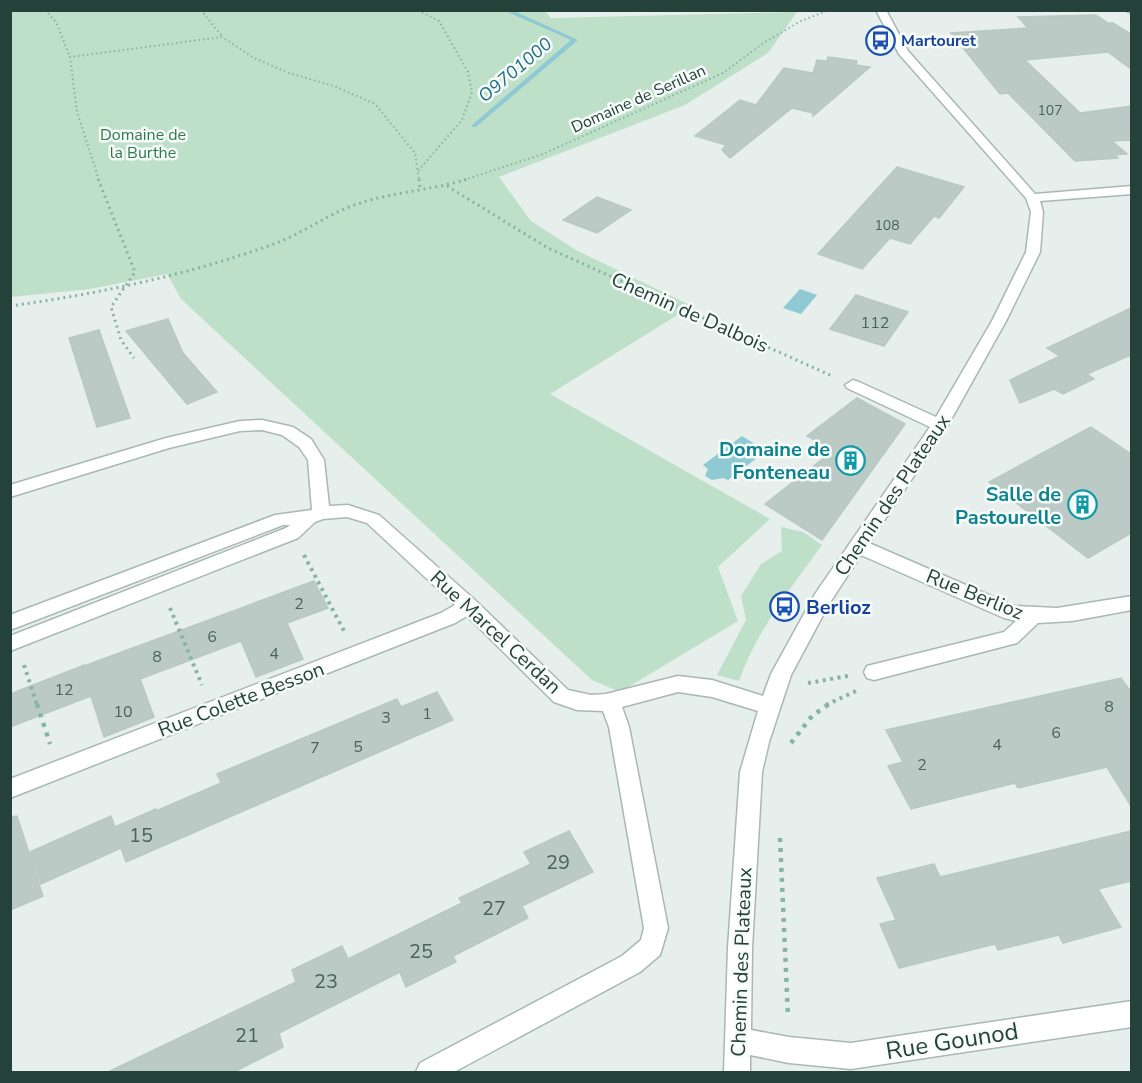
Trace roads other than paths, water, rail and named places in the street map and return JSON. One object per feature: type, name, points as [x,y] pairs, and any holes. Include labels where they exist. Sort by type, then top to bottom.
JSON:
[{"type":"street","points":[[881,10],[903,52],[1032,198],[1131,190]]},
{"type":"street","name":"Chemin des Plateaux","points":[[737,1072],[740,948],[751,772],[769,706],[781,674],[822,599],[940,425],[999,321],[1033,252],[1037,212],[1032,198]]},
{"type":"street","points":[[853,385],[940,425]]},
{"type":"street","points":[[10,491],[166,443],[240,426],[262,425],[287,431],[305,443],[316,460],[315,516],[292,533],[14,643]]},
{"type":"street","name":"Rue Marcel Cerdan","points":[[10,623],[281,519],[348,511],[374,519],[469,606],[561,696],[573,702],[595,705],[652,689],[680,684],[698,686],[769,706]]},
{"type":"street","name":"Rue Berlioz","points":[[858,546],[1011,613],[1032,617],[1081,614],[1131,603]]},
{"type":"street","name":"Rue Colette Besson","points":[[10,789],[448,618],[469,606]]},
{"type":"street","points":[[874,672],[1010,638],[1032,617]]},
{"type":"street","points":[[429,1072],[631,964],[651,947],[656,928],[619,727],[610,702]]},
{"type":"street","name":"Rue Gounod","points":[[737,1040],[789,1050],[851,1056],[1131,1014]]},
{"type":"water","points":[[800,289],[817,295],[801,314],[783,308]]},
{"type":"water","points":[[742,436],[766,451],[728,480],[723,478],[712,480],[705,476],[708,469],[703,465]]},
{"type":"waterway","name":"O9701000","points":[[474,126],[575,40],[506,10]]},
{"type":"place","name":"Martouret","points":[[880,40]]},
{"type":"place","name":"Domaine de Fonteneau","points":[[851,461]]},
{"type":"place","name":"Salle de Pastourelle","points":[[1082,505]]},
{"type":"place","name":"Berlioz","points":[[785,607]]},
{"type":"park label","name":"Domaine de la Burthe","points":[[143,143]]}]
